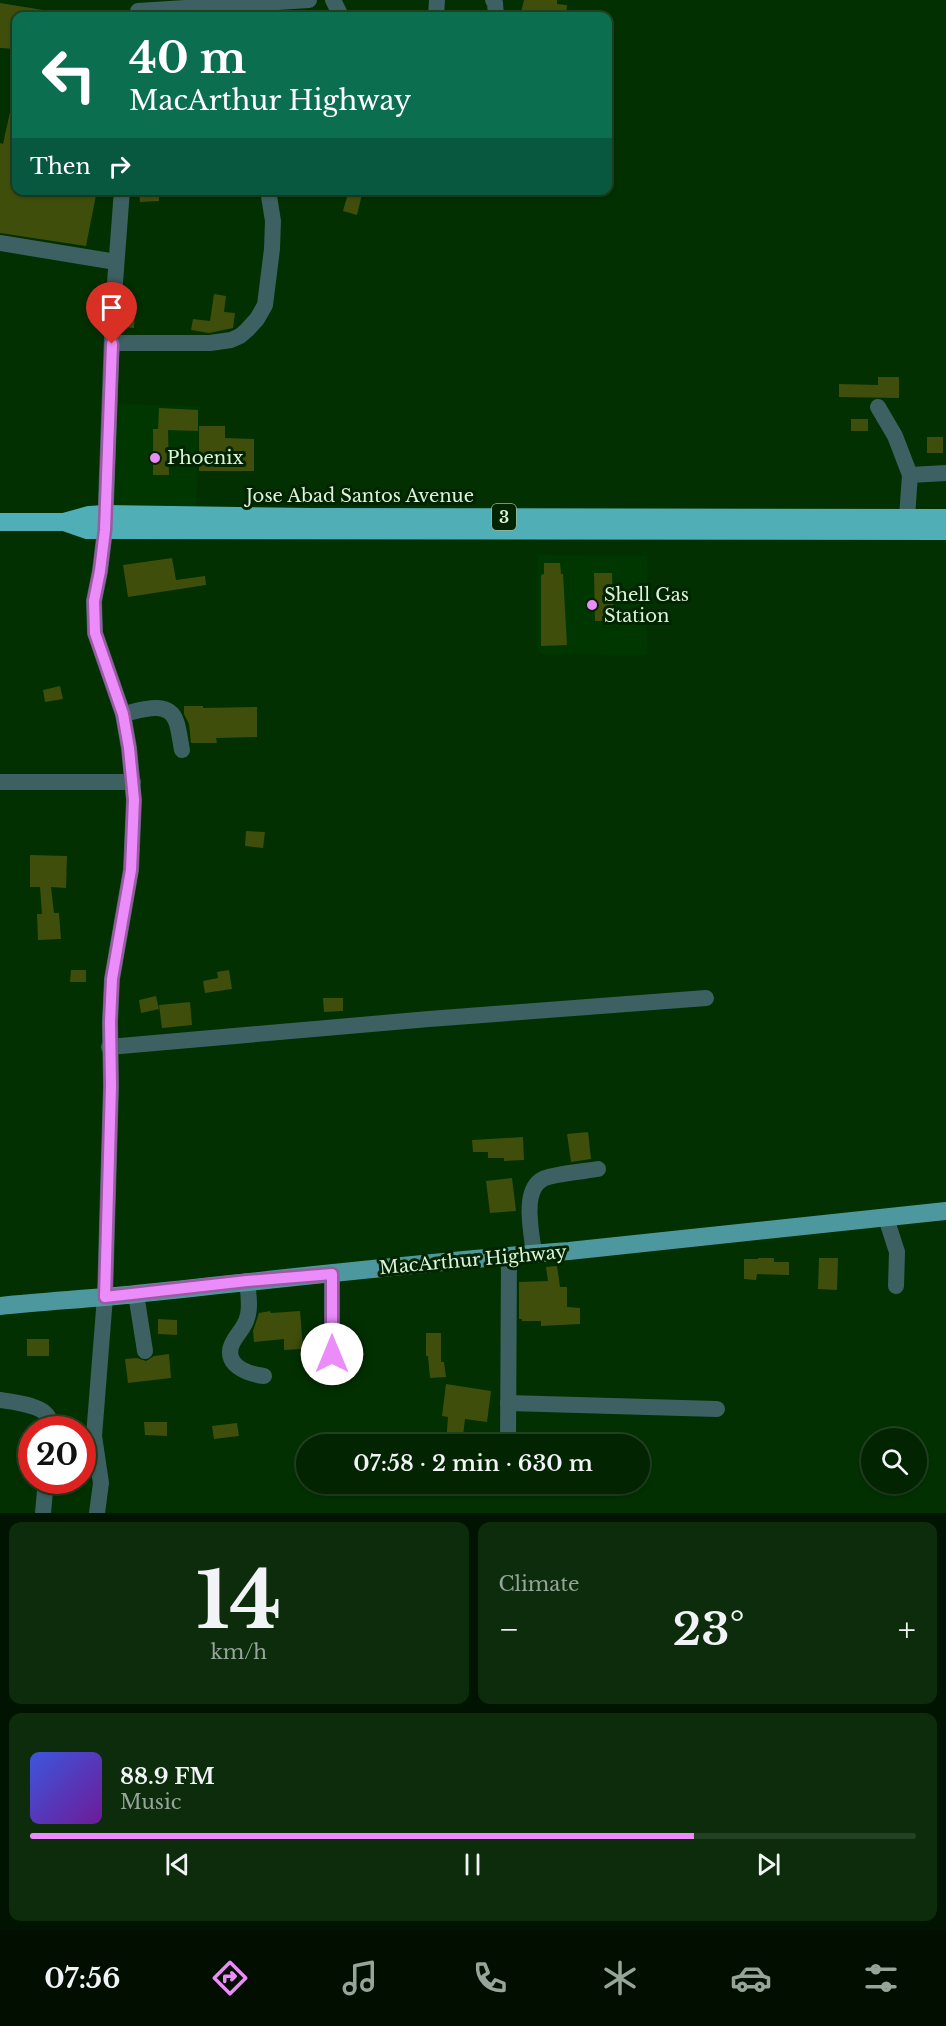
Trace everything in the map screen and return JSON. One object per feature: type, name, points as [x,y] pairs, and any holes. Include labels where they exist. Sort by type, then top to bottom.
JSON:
[{"type":"highway","name":"Jose Abad Santos Avenue","points":[[0,522],[64,522],[89,514],[105,522],[313,517],[907,524],[946,518]]},
{"type":"highway","name":"Jose Abad Santos Avenue","points":[[907,524],[946,531]]},
{"type":"main road","name":"MacArthur Highway","points":[[0,1306],[946,1211]]},
{"type":"street","points":[[138,9],[309,0]]},
{"type":"street","points":[[97,1513],[101,1483],[94,1436],[97,1372],[105,1297],[112,979],[131,870],[134,782],[123,714],[95,633],[94,601],[100,571],[105,522],[116,262],[122,195]]},
{"type":"street","points":[[112,344],[210,343],[231,340],[248,330],[265,305],[273,221],[269,195]]},
{"type":"street","points":[[0,243],[116,262]]},
{"type":"street","points":[[878,407],[895,436],[910,475],[907,524]]},
{"type":"street","points":[[910,475],[946,473]]},
{"type":"street","points":[[123,714],[156,707],[168,711],[176,718],[182,750]]},
{"type":"street","points":[[0,782],[134,782]]},
{"type":"street","points":[[110,1047],[706,998]]},
{"type":"street","points":[[534,1254],[528,1200],[534,1188],[542,1179],[598,1169]]},
{"type":"street","points":[[886,1218],[897,1252],[896,1286]]},
{"type":"street","points":[[508,1434],[509,1256]]},
{"type":"street","points":[[332,1274],[332,1374]]},
{"type":"street","points":[[247,1281],[249,1313],[247,1321],[233,1342],[230,1350],[231,1357],[236,1365],[247,1373],[264,1376]]},
{"type":"street","points":[[136,1294],[145,1351]]},
{"type":"street","points":[[0,1400],[29,1406],[47,1416]]},
{"type":"street","points":[[508,1403],[717,1409]]},
{"type":"street","points":[[43,1513],[45,1494]]},
{"type":"shaded area","name":"Phoenix","points":[[112,404],[199,406],[196,512],[112,509]]},
{"type":"shaded area","name":"Shell Gas Station","points":[[538,555],[647,556],[647,655],[538,654]]},
{"type":"building","points":[[524,0],[557,0],[557,4],[567,5],[566,12],[521,12]]},
{"type":"building","points":[[0,3],[49,11],[12,12],[12,49],[0,48]]},
{"type":"building","points":[[12,103],[12,195],[96,195],[86,246],[0,233],[0,143],[3,144]]},
{"type":"building","points":[[139,195],[159,195],[159,201],[140,202]]},
{"type":"building","points":[[348,195],[362,195],[357,215],[343,211]]},
{"type":"building","points":[[214,294],[226,296],[224,312],[235,313],[233,328],[209,333],[191,330],[193,319],[210,321]]},
{"type":"building","points":[[124,299],[136,300],[134,328],[123,327]]},
{"type":"building","points":[[878,377],[899,377],[899,398],[839,397],[839,384],[878,385]]},
{"type":"building","points":[[159,408],[198,410],[198,431],[168,430],[169,475],[153,475],[153,429],[158,429]]},
{"type":"building","points":[[851,419],[868,419],[868,431],[851,431]]},
{"type":"building","points":[[199,426],[225,426],[225,438],[254,439],[254,471],[199,471]]},
{"type":"building","points":[[927,437],[943,437],[943,453],[927,453]]},
{"type":"building","points":[[172,558],[176,580],[205,576],[206,585],[128,597],[123,565]]},
{"type":"building","points":[[544,563],[560,563],[561,574],[563,574],[567,645],[541,646],[541,575],[544,574]]},
{"type":"building","points":[[594,573],[612,573],[613,621],[595,621]]},
{"type":"building","points":[[60,686],[63,699],[45,702],[43,690]]},
{"type":"building","points":[[184,706],[257,707],[257,737],[216,738],[217,743],[191,743]]},
{"type":"building","points":[[246,831],[265,832],[263,848],[245,846]]},
{"type":"building","points":[[30,855],[67,856],[66,888],[51,887],[54,913],[59,913],[61,939],[38,940],[37,914],[42,914],[40,887],[30,887]]},
{"type":"building","points":[[71,970],[86,970],[86,982],[70,982]]},
{"type":"building","points":[[229,970],[232,989],[205,993],[203,981],[218,978],[217,972]]},
{"type":"building","points":[[156,996],[159,1009],[141,1013],[139,1000]]},
{"type":"building","points":[[323,998],[343,998],[343,1011],[324,1012]]},
{"type":"building","points":[[190,1002],[192,1025],[162,1028],[159,1005]]},
{"type":"building","points":[[588,1132],[591,1159],[571,1162],[567,1134]]},
{"type":"building","points":[[523,1137],[524,1160],[504,1161],[504,1158],[488,1158],[488,1152],[473,1152],[472,1140]]},
{"type":"building","points":[[512,1178],[516,1211],[490,1213],[486,1181]]},
{"type":"building","points":[[774,1258],[774,1262],[789,1262],[789,1275],[757,1274],[756,1280],[744,1279],[744,1259]]},
{"type":"building","points":[[819,1258],[838,1258],[837,1290],[818,1289]]},
{"type":"building","points":[[557,1266],[560,1287],[567,1287],[567,1307],[580,1308],[580,1324],[541,1326],[541,1321],[519,1319],[519,1282],[548,1281],[546,1267]]},
{"type":"building","points":[[270,1311],[271,1313],[300,1311],[303,1349],[284,1350],[284,1339],[254,1342],[253,1331],[259,1313]]},
{"type":"building","points":[[158,1319],[177,1320],[177,1335],[158,1334]]},
{"type":"building","points":[[426,1333],[441,1333],[441,1362],[444,1362],[446,1377],[430,1378],[428,1356],[426,1356]]},
{"type":"building","points":[[27,1339],[49,1339],[49,1356],[27,1356]]},
{"type":"building","points":[[169,1354],[171,1378],[128,1383],[125,1359],[137,1358],[146,1361],[154,1356]]},
{"type":"building","points":[[446,1384],[491,1391],[487,1422],[465,1419],[463,1434],[447,1434],[448,1417],[442,1416]]},
{"type":"building","points":[[144,1422],[167,1422],[167,1436],[145,1435]]},
{"type":"building","points":[[237,1423],[239,1436],[214,1439],[212,1426]]},
{"type":"place","name":"Phoenix","points":[[155,458]]},
{"type":"place","name":"Shell Gas Station","points":[[592,605]]},
{"type":"route","points":[[112,344],[105,530],[94,601],[95,633],[123,714],[134,782],[134,800],[131,870],[112,979],[105,1297],[332,1274],[332,1354]]}]
